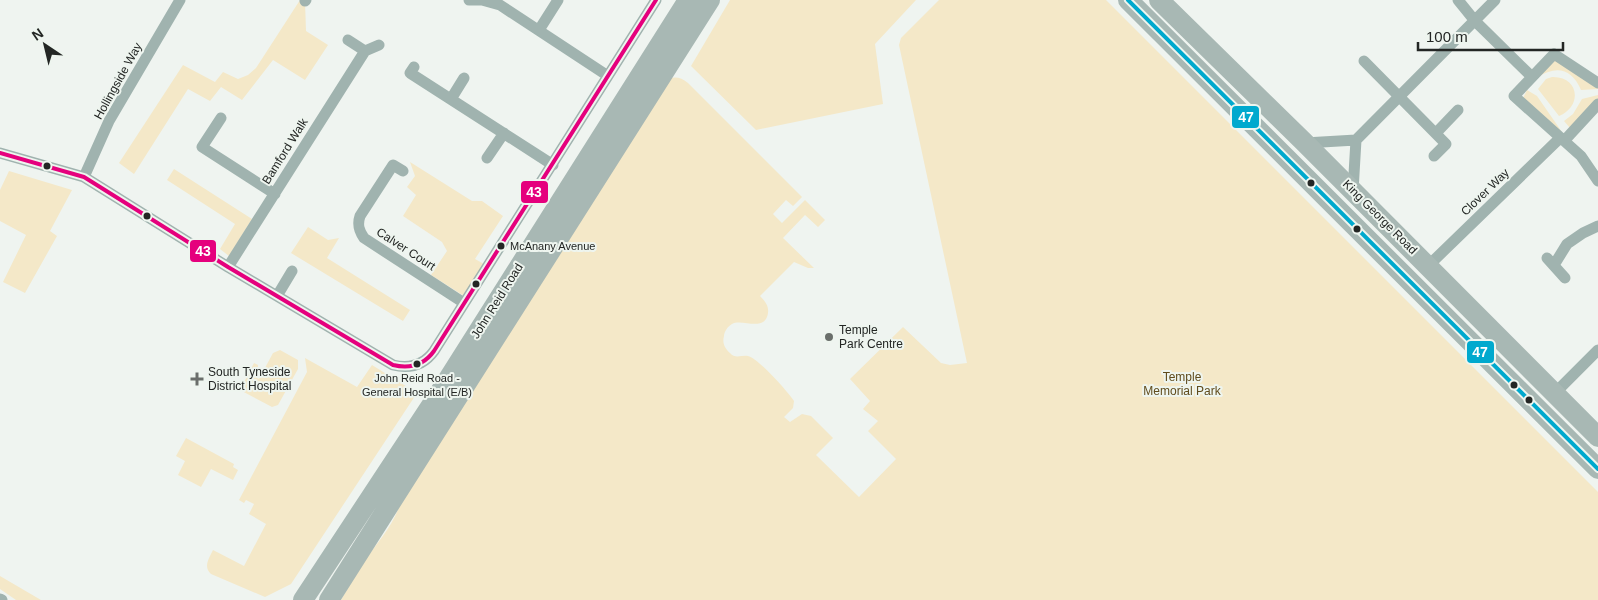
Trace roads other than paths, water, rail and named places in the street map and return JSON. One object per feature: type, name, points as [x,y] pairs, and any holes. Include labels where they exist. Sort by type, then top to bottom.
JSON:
[{"type":"highway","name":"John Reid Road","points":[[303,600],[438,395],[688,0]]},
{"type":"highway","name":"John Reid Road","points":[[329,600],[710,0]]},
{"type":"highway","name":"King George Road","points":[[1128,0],[1598,469]]},
{"type":"highway","name":"King George Road","points":[[1159,0],[1354,191],[1598,437]]},
{"type":"highway","points":[[1288,160],[1305,143]]},
{"type":"highway","points":[[1336,208],[1354,191]]},
{"type":"highway","points":[[1538,410],[1554,394]]},
{"type":"street","name":"Hollingside Way","points":[[84,177],[110,121],[180,0]]},
{"type":"street","points":[[469,0],[502,3],[608,76]]},
{"type":"street","points":[[539,30],[558,0]]},
{"type":"street","points":[[0,153],[84,177],[228,267],[393,365],[402,367],[417,365],[430,357],[656,0]]},
{"type":"street","points":[[1458,0],[1474,21],[1532,77]]},
{"type":"street","points":[[1305,143],[1356,140],[1495,0]]},
{"type":"street","points":[[348,40],[365,51],[379,45]]},
{"type":"street","name":"Bamford Walk","points":[[228,267],[365,51]]},
{"type":"street","points":[[1598,83],[1554,54],[1514,96],[1581,156],[1598,181]]},
{"type":"street","points":[[1364,62],[1446,144],[1434,156]]},
{"type":"street","points":[[414,67],[410,73],[553,165]]},
{"type":"street","points":[[451,99],[464,78]]},
{"type":"street","name":"Clover Way","points":[[1428,266],[1598,104]]},
{"type":"street","points":[[1436,133],[1458,110]]},
{"type":"street","points":[[220,118],[202,147],[275,194]]},
{"type":"street","points":[[487,158],[504,133]]},
{"type":"street","points":[[1354,191],[1356,140]]},
{"type":"street","name":"Calver Court","points":[[403,171],[393,165],[360,216],[358,221],[360,233],[364,238],[464,303]]},
{"type":"street","points":[[1565,278],[1551,262],[1568,244],[1583,233],[1598,226]]},
{"type":"street","points":[[277,296],[292,270]]},
{"type":"street","points":[[1554,394],[1598,350]]},
{"type":"place","name":"McAnany Avenue","points":[[501,246]]},
{"type":"place","name":"Temple Park Centre","points":[[829,337]]},
{"type":"place","name":"John Reid Road - General Hospital (E/B)","points":[[417,364]]},
{"type":"place","name":"South Tyneside District Hospital","points":[[197,379]]},
{"type":"park label","name":"Temple Memorial Park","points":[[1182,384]]}]
